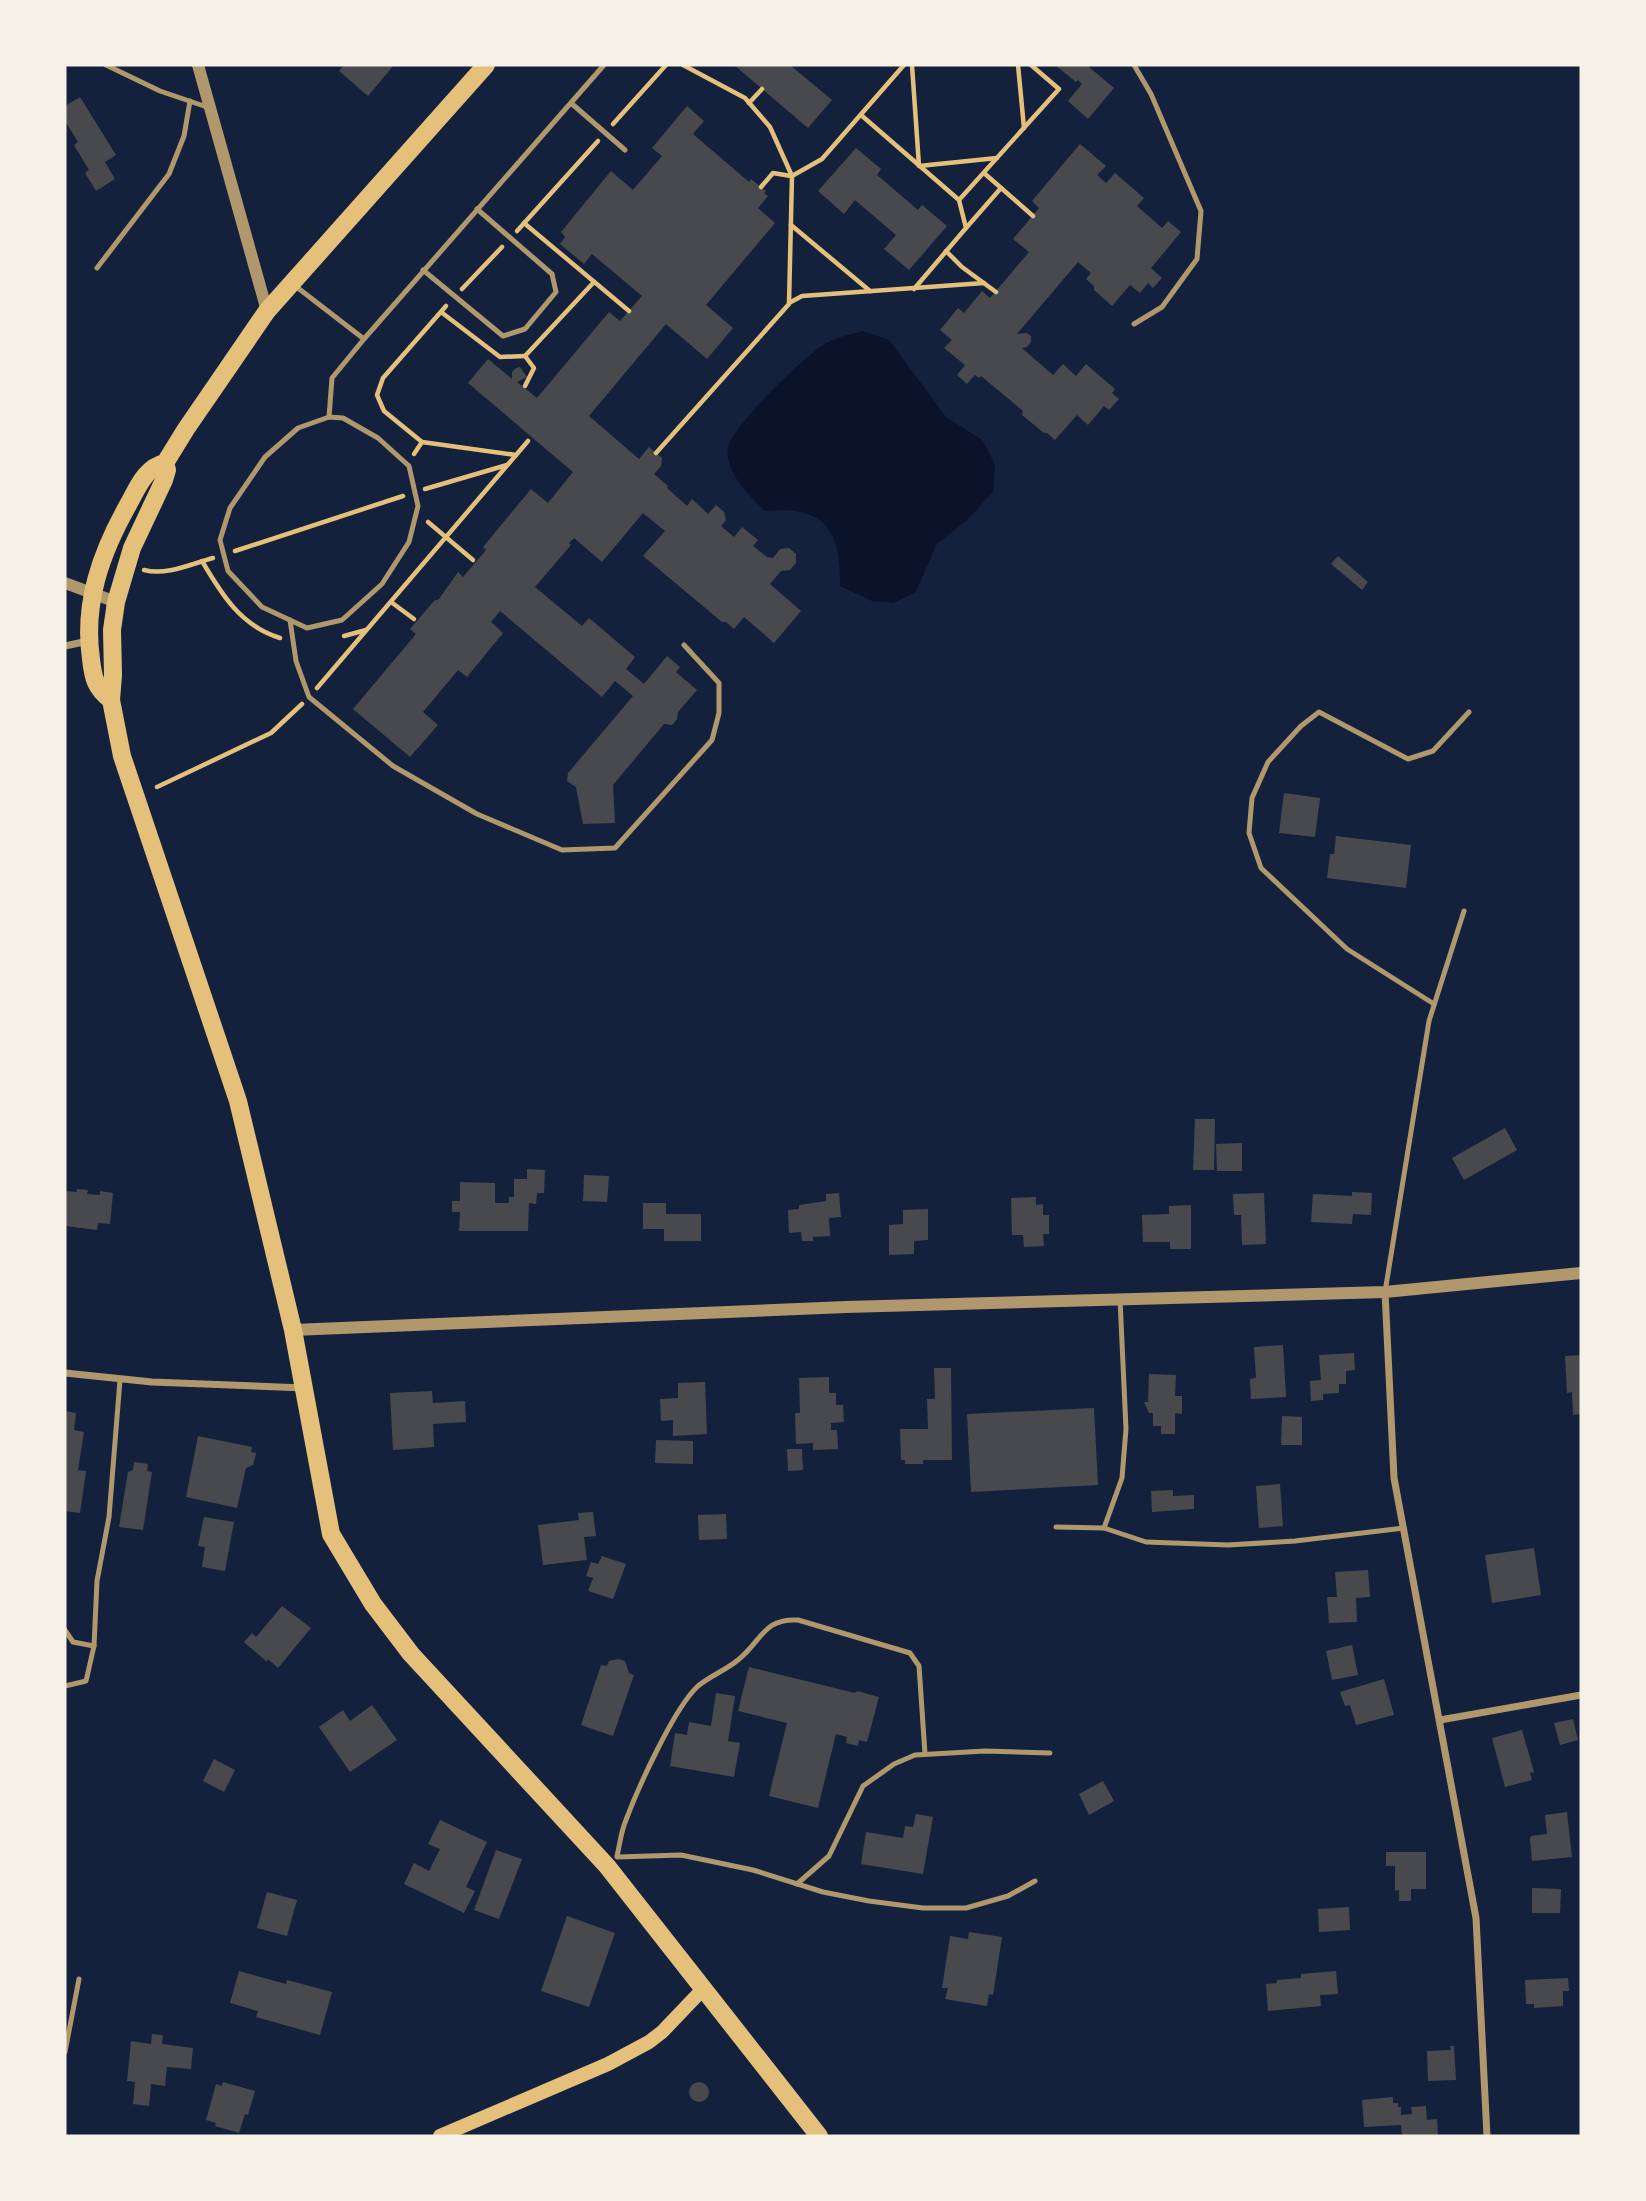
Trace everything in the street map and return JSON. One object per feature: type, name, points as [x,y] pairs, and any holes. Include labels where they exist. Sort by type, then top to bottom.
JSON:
[{"type":"main road","points":[[111,700],[100,692],[94,683],[88,641],[92,593],[102,559],[138,486],[149,470],[165,463],[267,311],[486,65]]},
{"type":"main road","points":[[165,463],[167,470],[164,480],[132,548],[116,602],[112,630],[111,700],[122,755],[238,1101],[293,1330],[331,1534],[373,1604],[411,1654],[612,1861],[704,1988],[819,2136]]},
{"type":"main road","points":[[440,2136],[608,2064],[649,2042],[704,1988]]},
{"type":"street","points":[[198,65],[267,311]]},
{"type":"street","points":[[65,583],[116,602]]},
{"type":"street","points":[[65,646],[88,641]]},
{"type":"street","points":[[293,1330],[860,1306],[1385,1292],[1581,1273]]},
{"type":"street","points":[[1385,1292],[1394,1478],[1476,1918],[1487,2136]]},
{"type":"street","points":[[65,1373],[120,1380],[305,1388]]},
{"type":"street","points":[[1440,1720],[1581,1695]]},
{"type":"lane","points":[[106,65],[160,92],[210,108]]},
{"type":"lane","points":[[329,417],[332,378],[604,65]]},
{"type":"lane","points":[[1133,324],[1162,307],[1197,260],[1201,211],[1151,94],[1135,65]]},
{"type":"lane","points":[[97,268],[169,174],[184,136],[190,102]]},
{"type":"lane","points":[[570,103],[625,150]]},
{"type":"lane","points":[[424,270],[503,336],[525,330],[556,292],[552,274],[477,209]]},
{"type":"lane","points":[[291,283],[364,339]]},
{"type":"lane","points":[[329,417],[343,418],[378,438],[409,466],[415,492],[418,506],[409,542],[382,584],[342,620],[307,628],[262,607],[228,571],[220,540],[230,508],[265,457],[298,428],[329,417]]},
{"type":"lane","points":[[290,620],[296,661],[309,697],[393,766],[477,814],[562,850],[615,848],[712,740],[719,713],[719,683],[684,645]]},
{"type":"lane","points":[[1434,1004],[1348,949],[1261,868],[1249,834],[1252,798],[1268,762],[1301,726],[1319,712],[1408,759],[1433,751],[1469,712]]},
{"type":"lane","points":[[1385,1292],[1429,1021],[1464,911]]},
{"type":"lane","points":[[1104,1528],[1122,1478],[1126,1429],[1120,1299]]},
{"type":"lane","points":[[65,1686],[86,1681],[94,1646],[97,1581],[109,1517],[120,1380]]},
{"type":"lane","points":[[1056,1527],[1104,1528],[1146,1542],[1228,1545],[1295,1541],[1404,1528]]},
{"type":"lane","points":[[925,1754],[919,1666],[910,1653],[798,1620],[783,1619],[768,1628],[739,1659],[698,1686],[687,1698],[662,1742],[625,1822],[612,1861],[681,1855],[753,1870],[797,1884],[869,1901],[923,1908],[966,1908],[1008,1896],[1035,1881]]},
{"type":"lane","points":[[65,1630],[73,1642],[94,1646]]},
{"type":"lane","points":[[797,1884],[829,1856],[863,1786],[894,1764],[915,1755],[925,1754],[985,1751],[1050,1753]]},
{"type":"lane","points":[[65,2052],[79,1979]]},
{"type":"path","points":[[682,65],[714,80],[749,103],[770,127],[792,176],[789,304]]},
{"type":"path","points":[[761,187],[773,173],[792,176],[822,159],[904,65]]},
{"type":"path","points":[[912,65],[919,166]]},
{"type":"path","points":[[1018,65],[1024,128]]},
{"type":"path","points":[[959,201],[1059,89],[1031,65]]},
{"type":"path","points":[[749,103],[762,89]]},
{"type":"path","points":[[860,115],[959,201],[966,228]]},
{"type":"path","points":[[919,166],[997,158]]},
{"type":"path","points":[[984,173],[1033,216]]},
{"type":"path","points":[[914,289],[1002,188]]},
{"type":"path","points":[[524,223],[629,311]]},
{"type":"path","points":[[791,225],[871,292]]},
{"type":"path","points":[[946,251],[962,267],[996,292]]},
{"type":"path","points":[[441,312],[500,357],[526,356],[594,282]]},
{"type":"path","points":[[656,453],[789,304],[802,296],[984,283]]},
{"type":"path","points":[[525,386],[534,368],[526,356]]},
{"type":"path","points":[[157,787],[271,733],[309,697],[528,441]]},
{"type":"path","points":[[422,442],[516,456]]},
{"type":"path","points":[[138,568],[155,573],[224,555],[415,492],[508,465]]},
{"type":"path","points":[[391,601],[414,619]]},
{"type":"water","points":[[863,331],[889,340],[946,417],[982,440],[995,464],[993,492],[967,520],[937,544],[915,593],[893,603],[872,601],[840,586],[837,550],[833,536],[825,525],[802,512],[765,511],[739,483],[728,457],[732,438],[741,425],[797,366],[829,342]]},
{"type":"building","points":[[344,65],[394,65],[368,96],[339,71]]},
{"type":"building","points":[[734,65],[790,65],[832,100],[808,128]]},
{"type":"building","points":[[1055,65],[1091,65],[1089,67],[1114,88],[1088,119],[1068,101],[1082,84]]},
{"type":"building","points":[[80,97],[116,155],[105,162],[115,179],[96,191],[85,173],[89,170],[74,145],[78,142],[65,121],[65,106]]},
{"type":"building","points":[[687,106],[704,121],[693,134],[749,182],[751,179],[766,191],[764,193],[768,196],[758,208],[775,223],[706,305],[733,328],[707,359],[666,324],[589,416],[639,459],[649,447],[662,458],[661,466],[654,474],[687,506],[692,499],[708,514],[716,505],[724,512],[726,520],[721,526],[734,537],[742,527],[758,540],[753,546],[767,557],[773,558],[780,549],[789,548],[796,554],[796,563],[790,570],[781,571],[770,584],[801,611],[774,643],[744,617],[734,629],[722,622],[643,556],[665,531],[643,513],[602,562],[574,538],[535,587],[582,626],[589,618],[635,657],[626,669],[644,684],[667,656],[680,667],[676,672],[697,690],[678,712],[672,725],[664,724],[613,785],[615,823],[583,824],[576,787],[567,781],[568,773],[633,696],[615,681],[602,697],[500,611],[491,622],[503,633],[467,677],[458,670],[423,712],[438,725],[410,757],[353,709],[416,634],[410,629],[434,601],[439,599],[458,572],[463,577],[486,550],[483,547],[531,489],[548,503],[573,472],[468,383],[488,359],[512,379],[512,372],[520,367],[527,377],[517,382],[537,398],[609,312],[620,321],[642,296],[592,254],[584,264],[560,244],[565,237],[561,232],[611,171],[633,190],[662,156],[652,148]]},
{"type":"building","points":[[1080,144],[1106,166],[1097,175],[1106,183],[1115,173],[1144,198],[1137,206],[1162,228],[1168,221],[1181,232],[1151,268],[1162,278],[1153,288],[1148,283],[1140,293],[1130,285],[1112,306],[1094,290],[1094,286],[1086,279],[1091,273],[1078,262],[1017,334],[1027,333],[1031,336],[1031,342],[1022,348],[1053,375],[1063,364],[1076,376],[1086,364],[1115,389],[1112,393],[1119,399],[1109,410],[1104,406],[1088,425],[1077,415],[1055,440],[1022,415],[1023,411],[981,376],[979,378],[975,375],[967,384],[957,375],[965,365],[944,348],[952,340],[940,330],[958,308],[964,313],[982,291],[990,298],[1029,252],[1013,239],[1039,208],[1032,201]]},
{"type":"building","points":[[856,148],[881,169],[877,175],[918,210],[922,205],[947,226],[909,270],[884,249],[896,235],[855,200],[844,214],[818,191]]},
{"type":"building","points":[[1338,556],[1368,582],[1362,590],[1331,564]]},
{"type":"building","points":[[1284,793],[1320,798],[1315,837],[1279,833]]},
{"type":"building","points":[[1336,836],[1411,845],[1406,888],[1327,878]]},
{"type":"building","points":[[1195,1119],[1215,1119],[1214,1170],[1193,1170]]},
{"type":"building","points":[[1505,1128],[1517,1150],[1464,1180],[1452,1158]]},
{"type":"building","points":[[1242,1143],[1242,1171],[1217,1171],[1216,1144]]},
{"type":"building","points":[[527,1169],[545,1170],[544,1193],[537,1193],[536,1204],[529,1203],[528,1231],[459,1231],[460,1212],[452,1212],[452,1201],[460,1201],[460,1182],[495,1183],[495,1203],[509,1203],[509,1197],[514,1197],[514,1179],[527,1179]]},
{"type":"building","points":[[584,1175],[609,1176],[607,1202],[583,1201]]},
{"type":"building","points":[[77,1189],[88,1190],[87,1194],[100,1195],[100,1191],[113,1193],[110,1224],[98,1223],[97,1230],[65,1226],[65,1191],[77,1192]]},
{"type":"building","points":[[1352,1192],[1372,1193],[1371,1215],[1353,1214],[1352,1224],[1311,1222],[1313,1194],[1352,1196]]},
{"type":"building","points":[[839,1193],[841,1217],[829,1218],[830,1236],[802,1241],[801,1232],[789,1233],[788,1210],[799,1209],[799,1205],[826,1201],[826,1194]]},
{"type":"building","points":[[1264,1193],[1266,1244],[1242,1245],[1241,1215],[1234,1215],[1233,1194]]},
{"type":"building","points":[[1036,1197],[1036,1205],[1043,1204],[1043,1215],[1049,1215],[1049,1234],[1043,1234],[1044,1246],[1024,1247],[1023,1235],[1012,1235],[1011,1198]]},
{"type":"building","points":[[643,1203],[666,1203],[666,1214],[701,1214],[701,1241],[664,1241],[664,1229],[643,1229]]},
{"type":"building","points":[[1191,1205],[1191,1249],[1170,1249],[1170,1242],[1143,1242],[1142,1215],[1169,1214],[1169,1206]]},
{"type":"building","points":[[928,1209],[928,1240],[914,1241],[914,1254],[889,1255],[889,1225],[903,1224],[903,1210]]},
{"type":"building","points":[[1283,1345],[1286,1397],[1251,1399],[1250,1379],[1256,1378],[1254,1347]]},
{"type":"building","points":[[1354,1353],[1355,1370],[1346,1371],[1346,1384],[1339,1384],[1339,1393],[1323,1394],[1323,1400],[1311,1401],[1310,1381],[1321,1380],[1319,1355]]},
{"type":"building","points":[[1581,1355],[1581,1414],[1573,1415],[1572,1392],[1567,1393],[1565,1356]]},
{"type":"building","points":[[934,1368],[951,1368],[952,1460],[923,1460],[923,1464],[905,1464],[905,1460],[901,1460],[900,1429],[928,1429],[927,1399],[935,1399]]},
{"type":"building","points":[[1149,1374],[1176,1375],[1175,1396],[1182,1396],[1182,1414],[1175,1413],[1175,1434],[1161,1434],[1161,1426],[1153,1426],[1153,1413],[1149,1413],[1144,1402],[1148,1402]]},
{"type":"building","points":[[829,1377],[829,1393],[836,1393],[836,1405],[843,1405],[844,1422],[831,1423],[831,1430],[837,1430],[838,1449],[813,1450],[813,1443],[796,1444],[795,1413],[800,1413],[799,1378]]},
{"type":"building","points":[[705,1382],[707,1434],[673,1436],[673,1420],[661,1421],[660,1399],[678,1398],[678,1383]]},
{"type":"building","points":[[432,1391],[433,1403],[465,1401],[466,1422],[433,1424],[434,1447],[393,1450],[390,1393]]},
{"type":"building","points":[[1094,1408],[1098,1485],[971,1492],[967,1414]]},
{"type":"building","points":[[65,1411],[76,1413],[74,1430],[84,1432],[78,1470],[86,1471],[80,1513],[65,1511]]},
{"type":"building","points":[[1282,1416],[1302,1417],[1302,1445],[1281,1445]]},
{"type":"building","points":[[198,1436],[252,1447],[251,1452],[256,1453],[253,1465],[246,1468],[237,1508],[186,1497]]},
{"type":"building","points":[[656,1440],[693,1441],[693,1464],[655,1463]]},
{"type":"building","points":[[787,1449],[802,1449],[803,1470],[788,1471]]},
{"type":"building","points":[[134,1462],[148,1464],[147,1471],[152,1472],[143,1530],[119,1527],[128,1472],[133,1470]]},
{"type":"building","points":[[1280,1484],[1283,1526],[1259,1528],[1256,1486]]},
{"type":"building","points":[[1173,1490],[1173,1496],[1194,1495],[1194,1509],[1152,1512],[1151,1491]]},
{"type":"building","points":[[593,1512],[596,1536],[584,1537],[587,1560],[543,1565],[538,1525],[579,1520],[578,1513]]},
{"type":"building","points":[[726,1514],[727,1539],[699,1540],[698,1515]]},
{"type":"building","points":[[204,1517],[234,1522],[225,1571],[202,1567],[205,1547],[198,1546]]},
{"type":"building","points":[[1534,1548],[1541,1595],[1492,1603],[1485,1555]]},
{"type":"building","points":[[602,1556],[626,1564],[613,1599],[588,1591],[593,1578],[586,1576],[591,1562],[598,1564]]},
{"type":"building","points":[[1368,1570],[1370,1597],[1356,1598],[1357,1622],[1329,1623],[1327,1597],[1337,1597],[1335,1572]]},
{"type":"building","points":[[282,1606],[311,1628],[278,1668],[244,1642],[252,1633],[256,1637]]},
{"type":"building","points":[[1352,1645],[1358,1675],[1332,1680],[1326,1651]]},
{"type":"building","points":[[609,1661],[625,1661],[629,1673],[634,1675],[613,1736],[581,1725],[601,1665],[607,1666]]},
{"type":"building","points":[[749,1667],[879,1697],[867,1742],[859,1740],[858,1746],[846,1743],[847,1737],[836,1734],[818,1808],[769,1796],[787,1723],[738,1711]]},
{"type":"building","points":[[1384,1679],[1394,1715],[1356,1725],[1350,1705],[1345,1706],[1340,1692]]},
{"type":"building","points":[[716,1693],[735,1696],[728,1741],[740,1743],[734,1777],[670,1766],[675,1733],[687,1735],[689,1722],[711,1726]]},
{"type":"building","points":[[372,1705],[397,1740],[350,1772],[319,1727],[343,1710],[350,1721]]},
{"type":"building","points":[[1573,1719],[1578,1740],[1560,1745],[1554,1723]]},
{"type":"building","points":[[1522,1730],[1534,1772],[1530,1773],[1532,1780],[1505,1787],[1492,1738]]},
{"type":"building","points":[[214,1759],[235,1770],[224,1792],[203,1781]]},
{"type":"building","points":[[1103,1781],[1114,1801],[1089,1815],[1079,1794]]},
{"type":"building","points":[[1567,1812],[1572,1857],[1532,1861],[1530,1839],[1531,1836],[1547,1834],[1545,1815]]},
{"type":"building","points":[[916,1814],[933,1817],[923,1874],[861,1864],[866,1832],[903,1838],[905,1826],[913,1827]]},
{"type":"building","points":[[440,1820],[487,1842],[466,1887],[475,1891],[464,1913],[404,1884],[414,1863],[429,1871],[440,1849],[428,1844]]},
{"type":"building","points":[[496,1850],[522,1859],[499,1919],[474,1910]]},
{"type":"building","points":[[1386,1852],[1426,1852],[1426,1889],[1411,1889],[1411,1901],[1399,1901],[1399,1890],[1395,1891],[1395,1866],[1386,1866]]},
{"type":"building","points":[[1532,1888],[1561,1889],[1560,1913],[1532,1913]]},
{"type":"building","points":[[267,1892],[297,1900],[287,1936],[257,1928]]},
{"type":"building","points":[[1349,1907],[1350,1930],[1319,1932],[1318,1909]]},
{"type":"building","points":[[567,1916],[615,1933],[589,2007],[541,1991]]},
{"type":"building","points":[[969,1932],[1002,1937],[993,1995],[989,1994],[987,2006],[945,1999],[948,1988],[942,1988],[950,1936],[968,1939]]},
{"type":"building","points":[[239,1971],[286,1984],[287,1980],[332,1992],[320,2035],[256,2017],[258,2011],[230,2003]]},
{"type":"building","points":[[1336,1971],[1338,1994],[1320,1995],[1321,2006],[1268,2011],[1266,1984],[1301,1978],[1301,1974]]},
{"type":"building","points":[[1568,1978],[1569,1991],[1563,1991],[1563,2006],[1534,2008],[1534,2004],[1526,2004],[1525,1980]]},
{"type":"building","points":[[152,2034],[163,2035],[162,2044],[193,2048],[191,2069],[167,2067],[165,2086],[151,2084],[149,2106],[133,2104],[135,2082],[127,2081],[131,2041],[151,2044]]},
{"type":"building","points":[[1450,2046],[1454,2046],[1456,2080],[1428,2081],[1427,2051],[1451,2050]]},
{"type":"building","points":[[223,2082],[255,2091],[239,2133],[215,2126],[216,2123],[206,2120],[216,2084],[222,2086]]},
{"type":"building","points":[[699,2082],[706,2085],[709,2092],[706,2099],[699,2102],[692,2099],[689,2092],[692,2085]]},
{"type":"building","points":[[1393,2097],[1393,2103],[1398,2103],[1398,2107],[1401,2107],[1401,2115],[1412,2114],[1411,2107],[1426,2106],[1427,2120],[1437,2119],[1438,2136],[1402,2136],[1401,2125],[1364,2127],[1362,2100]]}]
